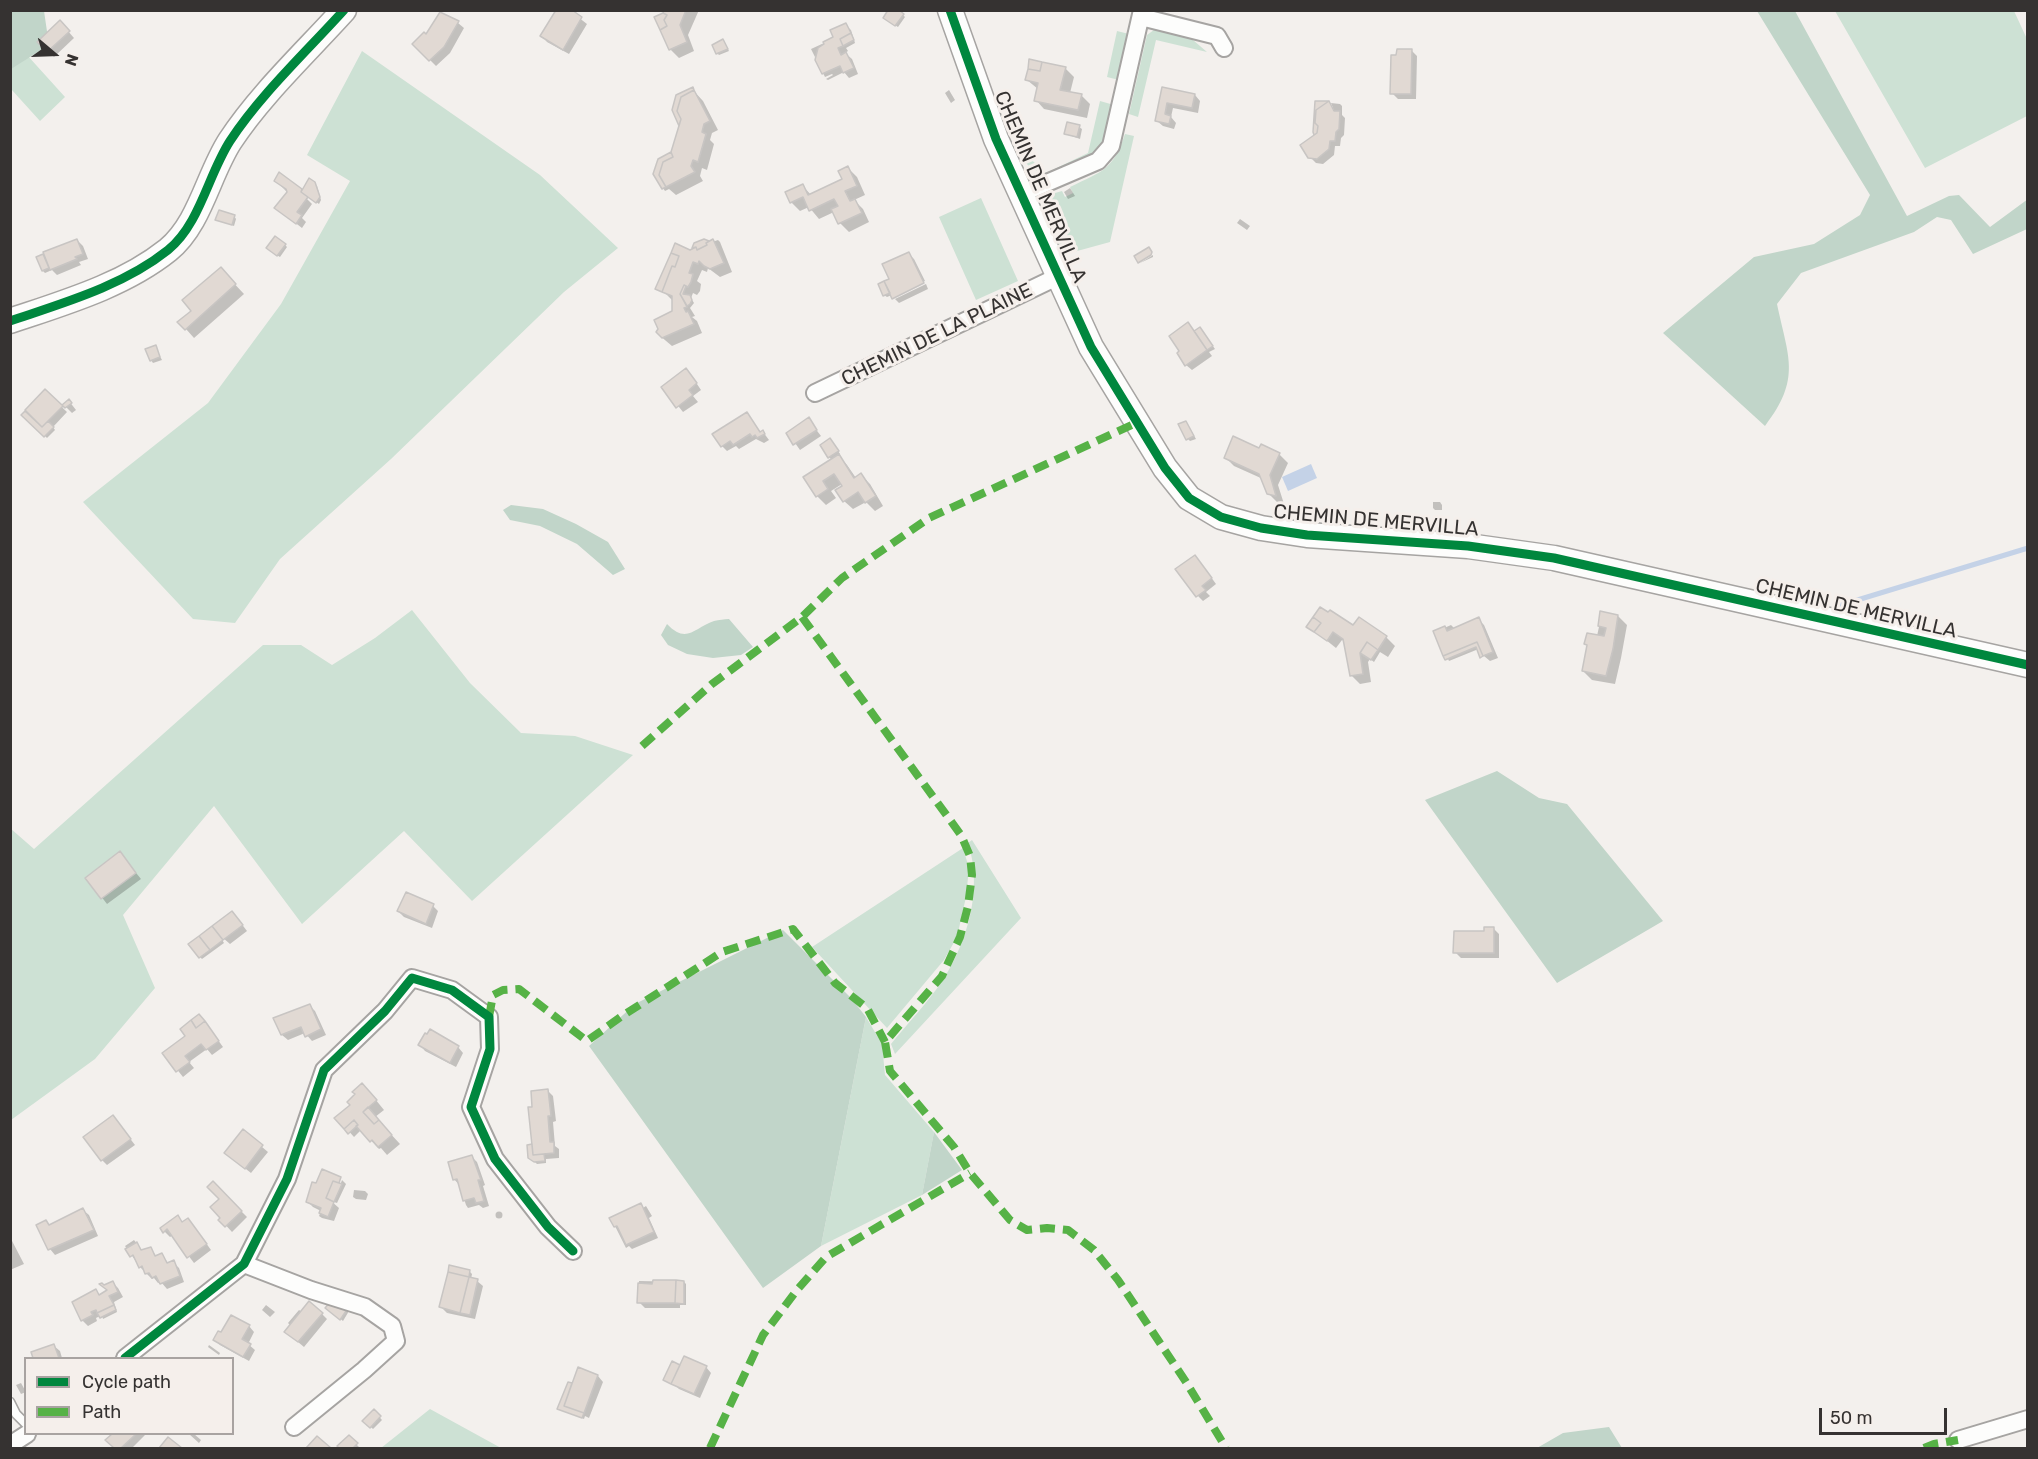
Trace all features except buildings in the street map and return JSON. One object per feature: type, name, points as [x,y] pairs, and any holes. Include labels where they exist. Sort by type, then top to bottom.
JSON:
[{"type":"street","points":[[10,321],[74,299],[116,280],[169,250],[186,231],[199,207],[212,173],[230,141],[255,107],[344,10]]},
{"type":"street","name":"CHEMIN DE MERVILLA","points":[[951,10],[996,138],[1091,347],[1165,468],[1189,498],[1221,517],[1261,528],[1307,535],[1468,546],[1554,558],[2028,665]]},
{"type":"street","points":[[1021,194],[1098,161],[1111,146],[1141,14],[1217,36],[1224,48]]},
{"type":"street","name":"CHEMIN DE LA PLAINE","points":[[815,393],[1059,276]]},
{"type":"street","points":[[128,1357],[244,1264],[287,1179],[324,1070],[386,1011],[412,978],[452,990],[489,1017],[490,1049],[471,1107],[495,1159],[548,1227],[573,1251]]},
{"type":"street","points":[[244,1264],[311,1290],[365,1307],[392,1326],[396,1341],[294,1427]]},
{"type":"street","points":[[1958,1440],[2028,1419]]},
{"type":"lane","points":[[10,1402],[16,1414],[22,1438]]},
{"type":"green space","points":[[11,11],[44,11],[49,45],[11,69]]},
{"type":"green space","points":[[1757,11],[1795,11],[1907,216],[1949,196],[1959,195],[1990,227],[2028,199],[2027,229],[1973,254],[1951,220],[1937,217],[1914,232],[1801,273],[1777,304],[1788,353],[1788,380],[1777,409],[1765,426],[1663,333],[1754,257],[1814,244],[1860,215],[1870,195]]},
{"type":"green space","points":[[1835,11],[2014,11],[2027,39],[2027,116],[1925,168]]},
{"type":"green space","points":[[1158,27],[1186,34],[1207,52],[1156,40],[1138,117],[1129,114],[1147,35]]},
{"type":"green space","points":[[1117,31],[1129,34],[1119,80],[1107,77]]},
{"type":"green space","points":[[18,45],[65,97],[40,121],[11,89],[11,52]]},
{"type":"green space","points":[[362,51],[540,175],[618,248],[564,292],[391,459],[280,559],[235,623],[193,619],[83,502],[208,403],[281,304],[350,181],[307,155]]},
{"type":"green space","points":[[1100,101],[1114,105],[1105,144],[1095,157],[1048,177],[1046,173],[1088,153]]},
{"type":"green space","points":[[1125,134],[1134,136],[1110,242],[1059,256],[1048,224],[1048,210],[1055,193],[1062,191],[1065,197],[1073,193],[1070,187],[1105,168],[1116,155]]},
{"type":"green space","points":[[1014,144],[1046,173],[1032,170],[1012,146]]},
{"type":"green space","points":[[981,198],[1018,281],[976,300],[939,217]]},
{"type":"green space","points":[[511,505],[543,509],[576,524],[608,542],[625,569],[613,575],[577,544],[540,526],[510,520],[503,510]]},
{"type":"green space","points":[[412,610],[470,683],[521,733],[575,736],[633,755],[472,901],[404,831],[302,924],[214,806],[123,915],[155,988],[95,1059],[11,1120],[10,828],[34,849],[263,645],[301,645],[332,665],[375,638]]},
{"type":"green space","points":[[729,619],[753,647],[741,655],[713,658],[687,654],[668,645],[661,635],[667,624],[674,630],[686,634],[714,621]]},
{"type":"green space","points":[[1497,771],[1539,798],[1567,804],[1663,921],[1557,983],[1425,800]]},
{"type":"green space","points":[[972,840],[1021,918],[895,1054],[891,1044],[943,980],[960,948],[973,896],[974,878],[968,843]]},
{"type":"green space","points":[[963,848],[969,868],[966,897],[957,937],[944,960],[887,1028],[812,947]]},
{"type":"green space","points":[[783,930],[851,998],[866,1017],[821,1246],[763,1288],[589,1046],[635,1004]]},
{"type":"green space","points":[[866,1017],[882,1044],[885,1075],[934,1132],[922,1195],[821,1246]]},
{"type":"green space","points":[[934,1132],[962,1170],[922,1195]]},
{"type":"green space","points":[[430,1409],[501,1448],[381,1448]]},
{"type":"green space","points":[[1609,1427],[1622,1448],[1537,1448],[1563,1433]]},
{"type":"water","points":[[1311,464],[1317,478],[1288,491],[1282,477]]},
{"type":"waterway","points":[[1841,605],[2028,548]]},
{"type":"marked path","points":[[642,746],[712,684],[802,617],[842,578],[929,518],[1136,423]]},
{"type":"marked path","points":[[802,617],[961,835],[970,856],[972,875],[968,906],[960,937],[942,976],[885,1042],[890,1071],[954,1147],[970,1173],[1010,1220],[1027,1230],[1047,1228],[1068,1230],[1094,1250],[1118,1280],[1186,1382],[1226,1448]]},
{"type":"marked path","points":[[489,1017],[493,995],[503,990],[519,989],[587,1041],[722,952],[793,929],[835,983],[867,1008],[885,1042]]},
{"type":"marked path","points":[[710,1448],[763,1335],[797,1290],[826,1257],[970,1173]]},
{"type":"marked path","points":[[1924,1448],[1958,1440]]},
{"type":"cycle path","points":[[10,321],[112,284],[132,274],[168,250],[188,227],[222,154],[242,124],[269,90],[344,10]]},
{"type":"cycle path","points":[[950,10],[996,139],[1091,347],[1165,468],[1189,498],[1221,517],[1261,528],[1307,535],[1468,546],[1554,558],[2028,665]]},
{"type":"cycle path","points":[[126,1357],[244,1264],[287,1179],[324,1070],[385,1011],[412,978],[452,990],[489,1017],[490,1049],[471,1107],[495,1159],[548,1227],[573,1251]]}]
